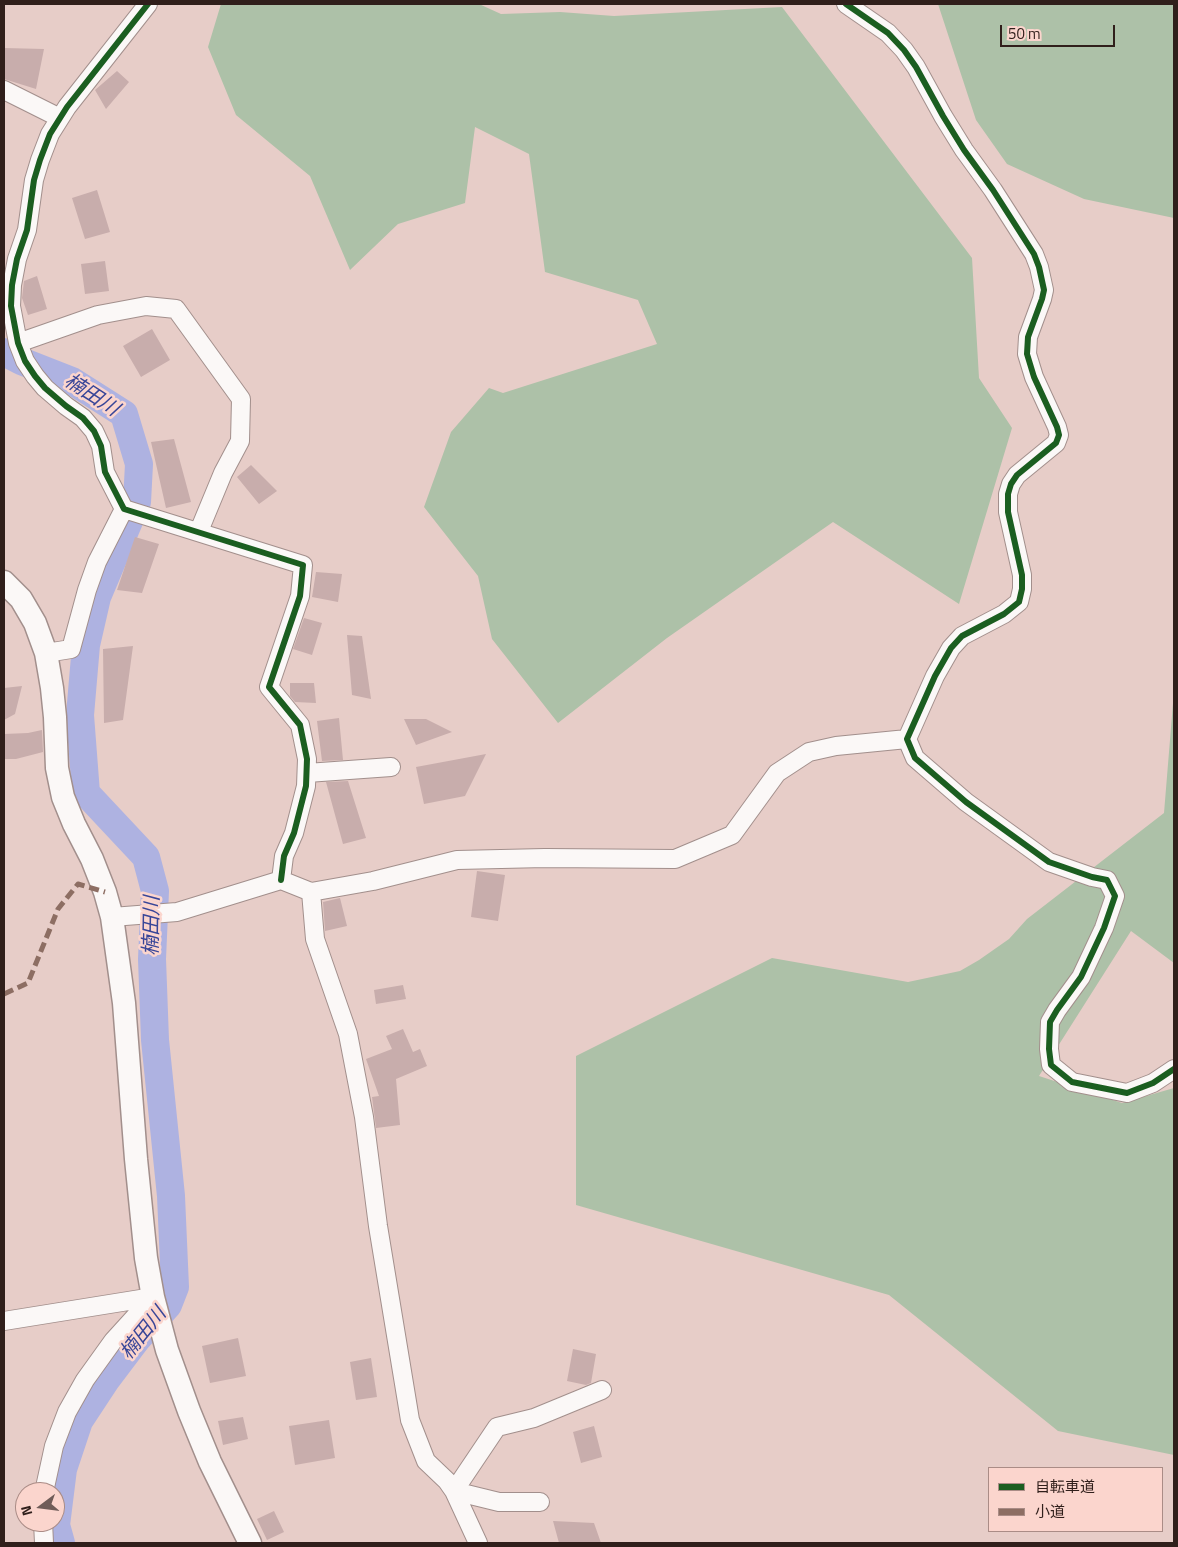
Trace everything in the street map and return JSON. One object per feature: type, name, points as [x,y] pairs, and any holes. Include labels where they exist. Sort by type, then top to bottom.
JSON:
[{"type":"street","points":[[148,4],[67,107],[50,134],[34,180],[27,230],[17,259],[12,284],[11,306],[18,343],[34,376],[66,406],[84,418],[94,431],[101,446],[105,472],[132,511],[303,565],[300,596],[269,687],[300,725],[308,758],[306,786],[294,834],[284,856],[281,880]]},
{"type":"street","points":[[846,4],[888,33],[904,50],[916,67],[964,150],[993,190],[1034,254],[1044,290],[1028,337],[1027,354],[1034,377],[1057,426],[1059,435],[1056,443],[1017,475],[1011,484],[1008,494],[1008,512],[1022,574],[1022,589],[1018,602],[1004,614],[962,636],[951,648],[935,676],[907,740],[915,758],[966,802],[1049,862],[1092,877],[1107,880],[1115,896],[1104,928],[1082,977],[1050,1022],[1049,1048],[1051,1065],[1072,1082],[1126,1093],[1153,1083],[1174,1069]]},
{"type":"street","points":[[4,90],[60,118]]},
{"type":"street","points":[[18,343],[98,316],[146,306],[176,309],[241,399],[240,441],[223,473],[199,531]]},
{"type":"street","points":[[46,653],[70,649],[97,562],[132,511]]},
{"type":"street","points":[[4,582],[20,599],[35,623],[46,653],[54,707],[57,768],[63,797],[105,892],[112,916],[124,1003],[146,1258],[153,1297],[167,1350],[193,1419],[210,1462],[250,1543]]},
{"type":"street","points":[[112,916],[177,912],[281,880],[310,892],[373,881],[457,860],[545,858],[675,859],[732,835],[777,773],[809,752],[836,746],[907,740]]},
{"type":"street","points":[[307,773],[391,767]]},
{"type":"street","points":[[310,892],[315,939],[348,1034],[352,1053],[364,1117],[378,1226],[410,1420],[426,1461],[447,1481],[454,1491],[478,1543]]},
{"type":"street","points":[[4,1321],[153,1297]]},
{"type":"street","points":[[46,1482],[54,1446],[67,1412],[85,1380],[113,1341],[153,1297]]},
{"type":"street","points":[[454,1491],[497,1427],[534,1418],[602,1390]]},
{"type":"street","points":[[454,1491],[499,1502],[540,1502]]},
{"type":"green space","points":[[221,4],[479,4],[501,14],[560,12],[614,16],[782,7],[972,258],[979,378],[1012,428],[959,604],[833,522],[667,638],[558,723],[492,639],[478,576],[424,507],[451,432],[489,388],[503,393],[657,344],[638,300],[545,272],[529,154],[475,127],[465,203],[398,224],[350,270],[310,176],[236,115],[208,47]]},
{"type":"green space","points":[[938,4],[1174,4],[1174,218],[1084,199],[1007,164],[976,120]]},
{"type":"green space","points":[[1174,691],[1174,963],[1131,931],[1039,1076],[1122,1103],[1174,1088],[1174,1455],[1058,1431],[889,1295],[576,1205],[576,1056],[772,958],[908,982],[960,971],[979,960],[1009,939],[1027,919],[1164,813]]},
{"type":"building","points":[[4,48],[44,49],[36,89],[4,79]]},
{"type":"building","points":[[117,71],[129,82],[106,109],[95,90]]},
{"type":"building","points":[[97,190],[110,232],[85,239],[72,198]]},
{"type":"building","points":[[105,261],[109,291],[85,294],[81,264]]},
{"type":"building","points":[[37,276],[47,309],[28,315],[22,298],[24,281]]},
{"type":"building","points":[[152,329],[170,360],[141,377],[123,346]]},
{"type":"building","points":[[174,439],[191,502],[166,508],[151,442]]},
{"type":"building","points":[[251,465],[277,491],[259,504],[237,477]]},
{"type":"building","points":[[135,537],[159,544],[142,593],[117,590]]},
{"type":"building","points":[[316,572],[342,574],[338,602],[312,597]]},
{"type":"building","points":[[304,618],[322,623],[312,655],[293,649]]},
{"type":"building","points":[[347,635],[362,636],[371,699],[352,695]]},
{"type":"building","points":[[133,646],[123,720],[104,723],[103,649]]},
{"type":"building","points":[[290,683],[314,683],[316,703],[295,702],[290,696]]},
{"type":"building","points":[[22,686],[15,714],[4,720],[4,688]]},
{"type":"building","points":[[339,718],[343,760],[322,761],[317,721]]},
{"type":"building","points":[[404,719],[426,719],[452,732],[416,745]]},
{"type":"building","points":[[42,730],[43,752],[16,759],[4,759],[4,734],[28,733]]},
{"type":"building","points":[[486,754],[465,796],[424,804],[416,767]]},
{"type":"building","points":[[348,781],[366,838],[343,844],[326,782]]},
{"type":"building","points":[[477,871],[505,875],[498,921],[471,917]]},
{"type":"building","points":[[340,898],[347,926],[325,931],[323,902]]},
{"type":"building","points":[[403,985],[406,999],[376,1004],[374,990]]},
{"type":"building","points":[[403,1029],[413,1052],[420,1049],[427,1066],[396,1079],[400,1125],[376,1128],[372,1097],[379,1096],[366,1059],[392,1049],[386,1036]]},
{"type":"building","points":[[238,1338],[246,1376],[210,1383],[202,1346]]},
{"type":"building","points":[[573,1349],[596,1354],[591,1383],[586,1385],[567,1381]]},
{"type":"building","points":[[371,1358],[377,1397],[356,1400],[350,1362]]},
{"type":"building","points":[[243,1417],[248,1439],[223,1445],[218,1421]]},
{"type":"building","points":[[329,1420],[335,1458],[295,1465],[289,1426]]},
{"type":"building","points":[[594,1426],[602,1457],[581,1463],[573,1432]]},
{"type":"building","points":[[274,1511],[284,1532],[267,1540],[257,1519]]},
{"type":"building","points":[[553,1521],[594,1523],[601,1543],[559,1543]]},
{"type":"waterway","name":"楠田川","points":[[4,352],[21,361],[72,381],[124,414],[139,464],[137,502],[97,597],[86,645],[80,715],[86,793],[146,857],[155,891],[152,959],[155,1040],[171,1196],[175,1287],[168,1305],[137,1339],[106,1380],[79,1421],[63,1469],[56,1525],[61,1543]]},
{"type":"marked path","points":[[4,994],[28,983],[58,909],[78,884],[105,892]]},
{"type":"cycle path","points":[[148,4],[67,107],[50,134],[34,180],[27,230],[17,259],[12,285],[11,306],[18,343],[25,361],[45,388],[83,418],[94,431],[101,446],[105,472],[124,509],[303,565],[300,596],[269,687],[300,725],[307,759],[306,786],[294,833],[284,856],[281,880]]},
{"type":"cycle path","points":[[846,4],[888,33],[904,50],[916,67],[964,150],[993,190],[1034,254],[1044,290],[1028,337],[1027,354],[1034,377],[1059,435],[1056,443],[1017,475],[1011,484],[1008,494],[1008,512],[1022,575],[1022,589],[1019,602],[1004,614],[962,636],[951,648],[935,676],[907,739],[915,758],[966,802],[1049,862],[1092,877],[1107,880],[1115,896],[1104,928],[1081,977],[1050,1022],[1049,1049],[1051,1065],[1072,1082],[1127,1093],[1153,1083],[1174,1069]]}]
